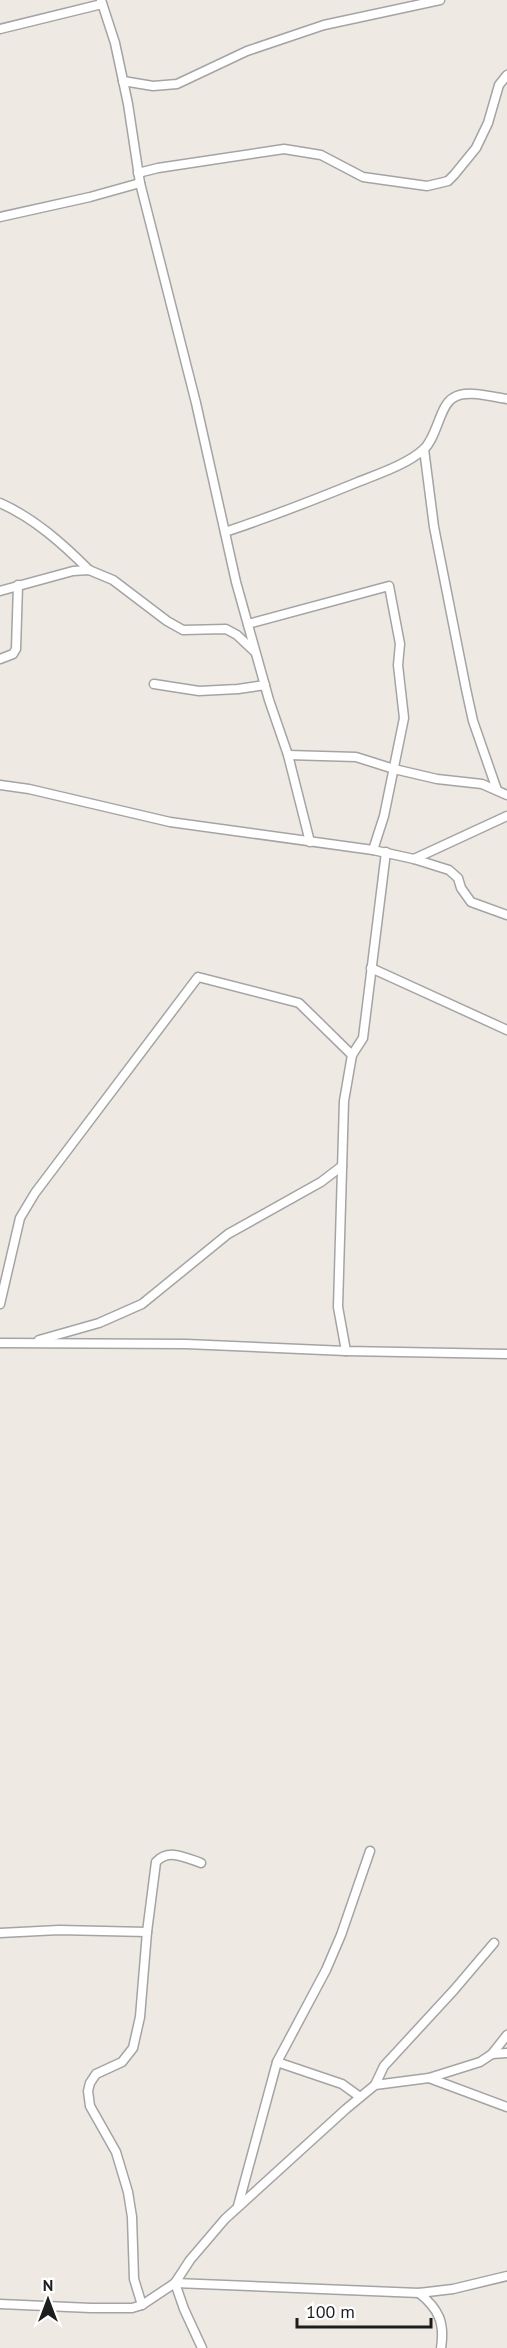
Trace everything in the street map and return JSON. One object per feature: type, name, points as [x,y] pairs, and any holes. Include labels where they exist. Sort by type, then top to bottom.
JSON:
[{"type":"street","points":[[123,81],[153,86],[177,84],[239,54],[324,25],[440,0]]},
{"type":"street","points":[[0,29],[101,2],[115,43],[140,183],[196,403],[225,532],[248,624],[288,755],[310,842]]},
{"type":"street","points":[[138,173],[284,149],[321,155],[363,177],[427,186],[448,181],[476,148],[488,123],[499,85],[507,75]]},
{"type":"street","points":[[0,217],[90,197],[140,183]]},
{"type":"street","points":[[225,532],[270,517],[383,472],[424,449],[437,429],[448,402],[453,397],[464,395],[507,399]]},
{"type":"street","points":[[424,449],[434,527],[473,721],[504,793]]},
{"type":"street","points":[[0,503],[23,514],[63,544],[89,570],[112,580],[167,621],[183,630],[226,629],[246,642],[256,653]]},
{"type":"street","points":[[0,591],[73,571],[89,570]]},
{"type":"street","points":[[0,658],[13,654],[16,650],[18,585]]},
{"type":"street","points":[[248,624],[389,586],[400,644],[398,665],[404,718],[382,828],[373,850]]},
{"type":"street","points":[[154,684],[199,691],[265,685]]},
{"type":"street","points":[[288,755],[356,757],[437,779],[482,784],[504,793]]},
{"type":"street","points":[[0,785],[29,789],[170,822],[373,850],[414,859],[449,870],[458,878],[461,888],[471,902],[507,915]]},
{"type":"street","points":[[414,859],[507,816]]},
{"type":"street","points":[[346,1351],[338,1307],[344,1101],[352,1054],[363,1038],[386,852]]},
{"type":"street","points":[[371,968],[507,1030]]},
{"type":"street","points":[[0,1304],[20,1218],[35,1193],[198,977],[299,1003],[352,1054]]},
{"type":"street","points":[[25,1343],[88,1326],[142,1304],[228,1234],[311,1188],[342,1166]]},
{"type":"street","points":[[0,1343],[186,1344],[346,1351],[507,1354]]},
{"type":"street","points":[[238,2206],[277,2062],[326,1970],[341,1935],[370,1851]]},
{"type":"street","points":[[142,2305],[134,2279],[133,2229],[128,2192],[116,2152],[90,2106],[88,2091],[96,2074],[122,2062],[133,2048],[140,2017],[156,1862],[165,1855],[173,1854],[201,1863]]},
{"type":"street","points":[[0,1934],[68,1929],[147,1932]]},
{"type":"street","points":[[0,2304],[91,2308],[132,2307],[142,2305],[175,2283],[211,2235],[238,2206],[375,2085],[384,2066],[494,1943]]},
{"type":"street","points":[[375,2085],[429,2078],[480,2062],[492,2054],[507,2036]]},
{"type":"street","points":[[492,2054],[507,2053]]},
{"type":"street","points":[[277,2062],[342,2084],[360,2097]]},
{"type":"street","points":[[429,2078],[507,2107]]},
{"type":"street","points":[[175,2283],[419,2293],[453,2289],[507,2276]]},
{"type":"street","points":[[175,2283],[202,2348]]},
{"type":"street","points":[[419,2293],[439,2313],[443,2330],[441,2348]]}]
